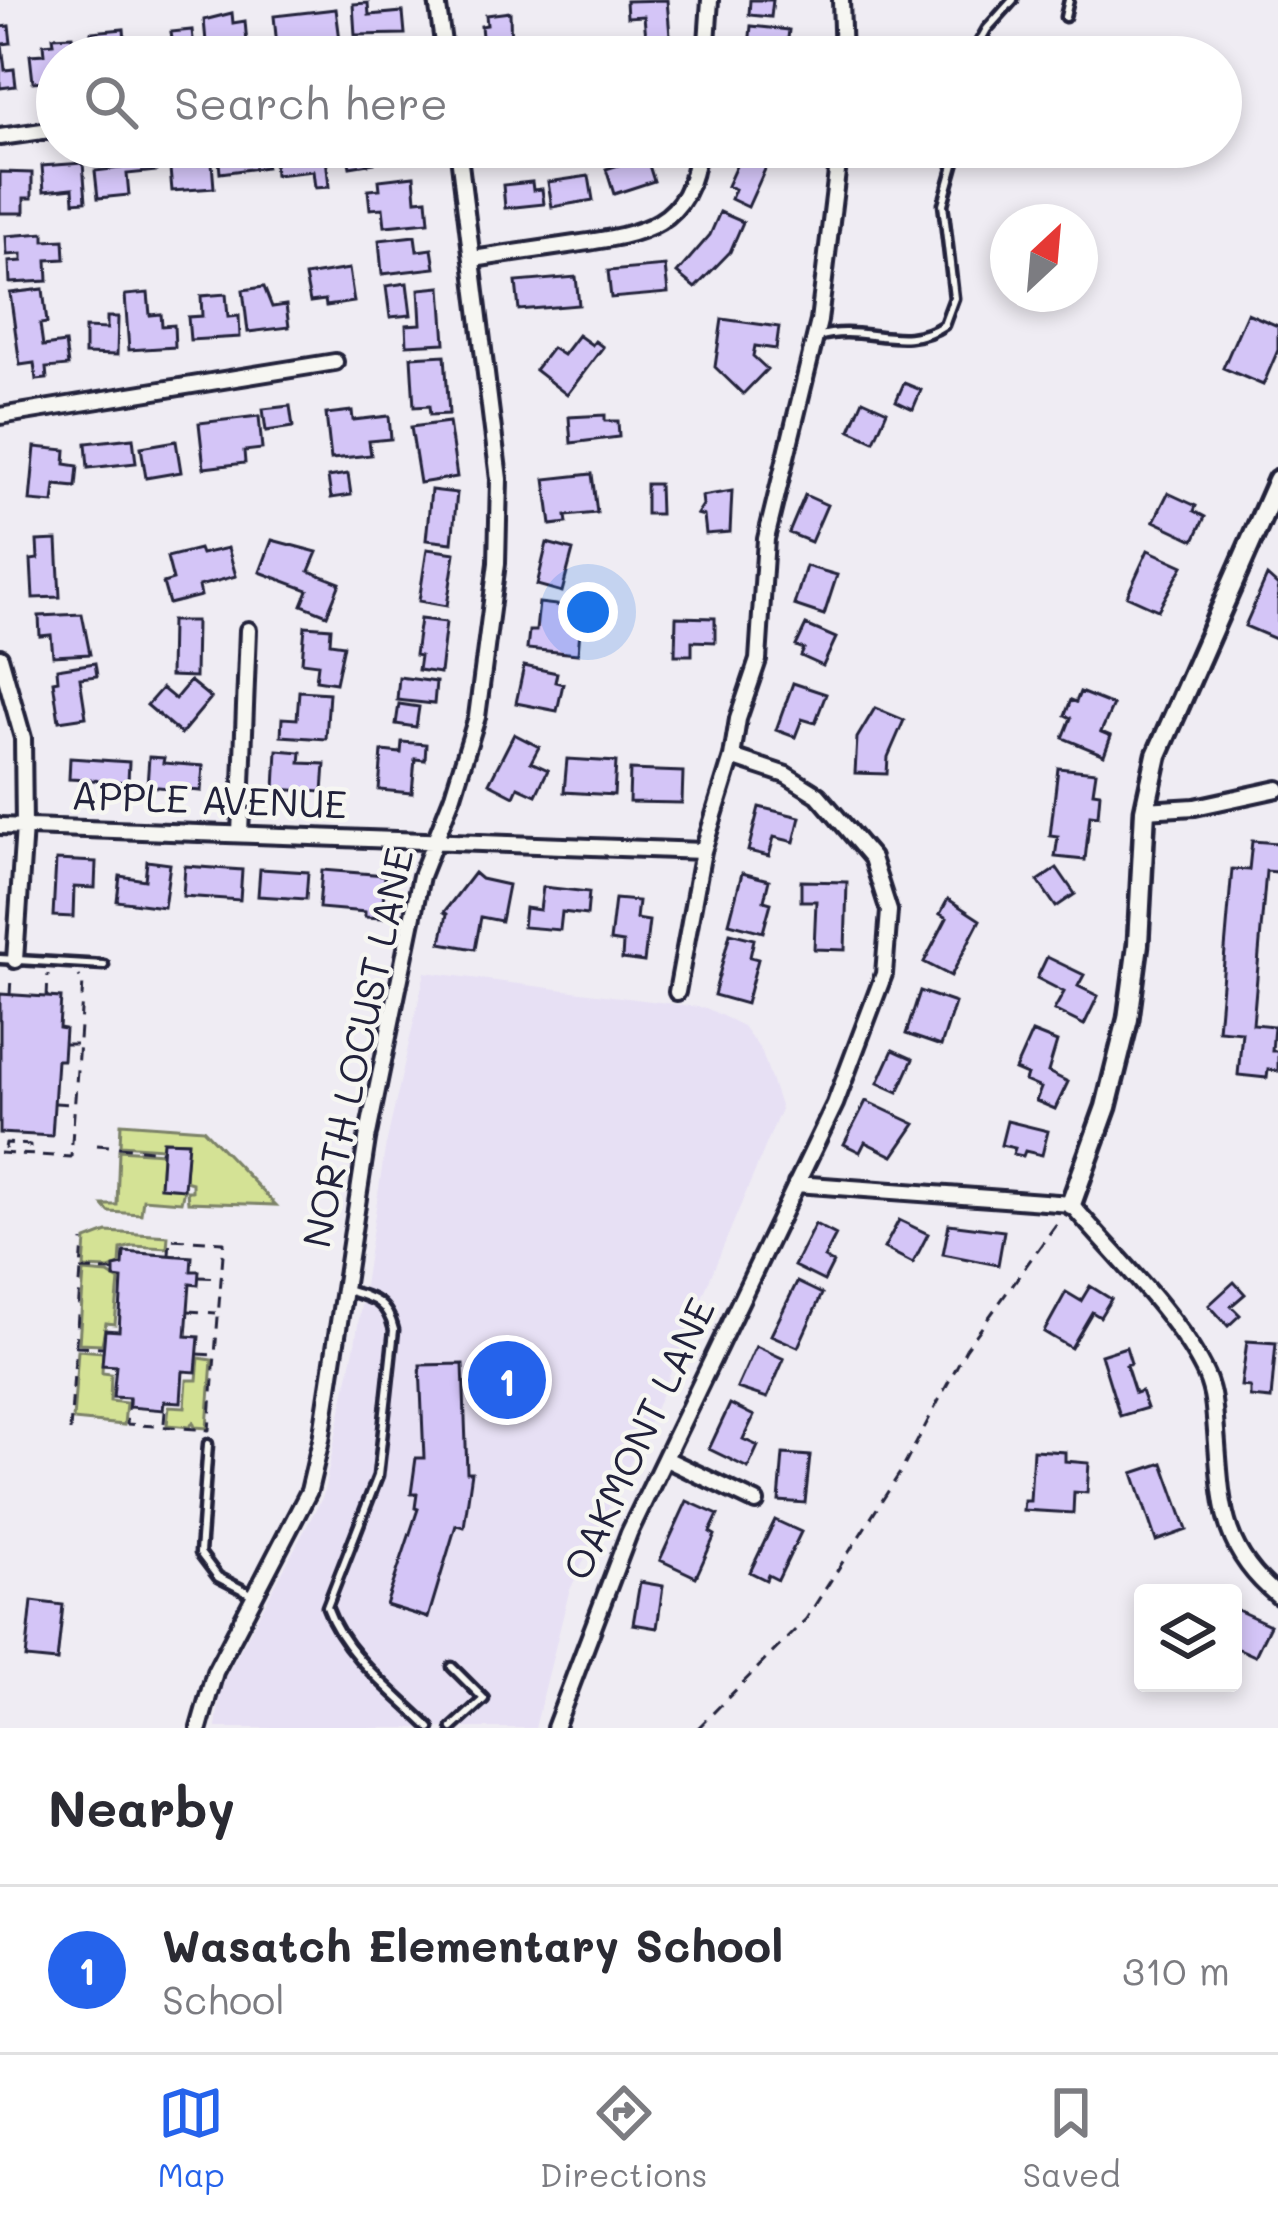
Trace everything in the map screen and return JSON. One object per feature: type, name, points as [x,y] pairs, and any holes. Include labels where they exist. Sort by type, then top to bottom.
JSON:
[{"type":"street","points":[[437,0],[442,36]]},
{"type":"street","points":[[707,36],[710,0]]},
{"type":"street","points":[[841,0],[842,36]]},
{"type":"street","points":[[0,137],[36,132]]},
{"type":"street","name":"NORTH LOCUST LANE","points":[[199,1728],[215,1672],[309,1491],[367,1139],[421,876],[476,717],[497,563],[499,479],[461,168]]},
{"type":"street","points":[[473,259],[630,236],[675,212],[692,186],[695,168]]},
{"type":"street","points":[[677,992],[703,851],[758,660],[766,538],[814,338],[838,168]]},
{"type":"street","points":[[0,416],[335,362]]},
{"type":"street","points":[[1071,1204],[1106,1107],[1128,1019],[1138,944],[1144,810],[1157,755],[1278,480]]},
{"type":"street","points":[[240,834],[248,630]]},
{"type":"street","points":[[0,657],[23,738],[24,827],[9,962]]},
{"type":"street","name":"OAKMONT LANE","points":[[555,1728],[602,1595],[864,1035],[884,974],[889,911],[872,858],[818,795],[786,775],[732,757]]},
{"type":"street","points":[[1144,810],[1195,807],[1278,789]]},
{"type":"street","name":"APPLE AVENUE","points":[[0,826],[703,851]]},
{"type":"street","points":[[796,1184],[1071,1204],[1186,1340],[1204,1371],[1214,1395],[1225,1518],[1236,1552],[1278,1596]]},
{"type":"street","points":[[666,1459],[756,1502]]},
{"type":"lane","points":[[983,36],[1012,0]]},
{"type":"lane","points":[[1065,17],[1069,0]]},
{"type":"lane","points":[[814,338],[848,331],[893,340],[920,338],[944,325],[954,298],[943,204],[953,168]]},
{"type":"lane","points":[[9,962],[104,965]]},
{"type":"lane","points":[[343,1289],[380,1300],[394,1330],[378,1476],[327,1606],[347,1644],[430,1728]]},
{"type":"lane","points":[[208,1444],[200,1553],[218,1577],[255,1596]]},
{"type":"lane","points":[[452,1667],[484,1699],[452,1728]]},
{"type":"path","points":[[9,962],[10,995]]},
{"type":"path","points":[[47,998],[48,972],[63,973]]},
{"type":"path","points":[[30,1154],[30,1145],[6,1143],[3,1153],[71,1157],[82,982],[77,974]]},
{"type":"path","points":[[64,1044],[79,1045]]},
{"type":"path","points":[[55,1103],[74,1104]]},
{"type":"path","points":[[18,1134],[18,1144]]},
{"type":"path","points":[[97,1145],[162,1151]]},
{"type":"path","points":[[698,1728],[818,1601],[903,1468],[966,1349],[1071,1204]]},
{"type":"path","points":[[130,1398],[127,1424],[209,1430],[224,1242],[170,1239],[169,1255]]},
{"type":"path","points":[[70,1431],[83,1241]]},
{"type":"path","points":[[81,1270],[114,1271]]},
{"type":"path","points":[[199,1277],[222,1278]]},
{"type":"path","points":[[188,1311],[219,1313]]},
{"type":"path","points":[[75,1346],[104,1347]]},
{"type":"path","points":[[197,1354],[215,1355]]},
{"type":"path","points":[[164,1427],[166,1401]]},
{"type":"shaded area","points":[[425,972],[706,1008],[743,1026],[762,1052],[781,1109],[652,1417],[569,1592],[535,1728],[216,1728],[220,1687],[323,1496],[355,1344],[385,1149]]},
{"type":"green space","points":[[121,1123],[203,1129],[276,1205],[188,1202],[192,1183],[185,1181],[187,1142],[164,1141],[162,1148],[120,1145]]},
{"type":"green space","points":[[119,1150],[162,1153],[160,1187],[184,1189],[181,1202],[143,1199],[141,1214],[109,1212],[103,1205],[117,1205]]},
{"type":"green space","points":[[107,1232],[168,1236],[167,1248],[133,1246],[121,1249],[120,1265],[84,1268],[86,1240]]},
{"type":"green space","points":[[84,1272],[108,1274],[119,1281],[115,1324],[106,1323],[102,1344],[79,1343]]},
{"type":"green space","points":[[78,1350],[103,1352],[102,1373],[111,1374],[110,1401],[126,1403],[124,1425],[73,1420]]},
{"type":"green space","points":[[199,1358],[212,1360],[207,1428],[195,1427],[193,1422],[190,1427],[167,1425],[169,1406],[185,1407],[187,1380],[197,1380]]},
{"type":"building","points":[[667,0],[670,36],[646,36],[644,16],[627,17],[626,1]]},
{"type":"building","points":[[750,0],[773,0],[771,17],[749,15]]},
{"type":"building","points":[[368,3],[369,15],[403,12],[405,34],[355,35],[353,4]]},
{"type":"building","points":[[336,9],[339,36],[276,36],[274,16]]},
{"type":"building","points":[[510,12],[511,36],[482,36],[486,15]]},
{"type":"building","points":[[232,13],[233,23],[245,21],[246,36],[205,36],[204,20]]},
{"type":"building","points":[[9,26],[11,43],[2,44],[5,70],[14,69],[16,86],[0,88],[0,27]]},
{"type":"building","points":[[751,26],[789,30],[788,36],[750,36]]},
{"type":"building","points":[[124,29],[125,36],[91,36],[91,32]]},
{"type":"building","points":[[192,30],[193,36],[172,36],[171,32]]},
{"type":"building","points":[[30,55],[36,55],[36,82],[33,82]]},
{"type":"building","points":[[42,168],[83,168],[86,201],[74,202],[73,188],[44,191]]},
{"type":"building","points":[[170,168],[212,168],[214,188],[172,191]]},
{"type":"building","points":[[220,168],[258,168],[220,173]]},
{"type":"building","points":[[274,168],[327,168],[329,187],[315,188],[313,171],[275,175]]},
{"type":"building","points":[[650,168],[654,181],[614,194],[606,169]]},
{"type":"building","points":[[735,168],[766,168],[748,207],[731,199],[735,189],[727,186]]},
{"type":"building","points":[[95,171],[157,171],[127,174],[129,195],[98,198]]},
{"type":"building","points":[[0,172],[32,173],[32,198],[24,198],[24,213],[0,213]]},
{"type":"building","points":[[414,176],[416,200],[427,199],[429,222],[385,226],[383,208],[370,209],[368,190],[380,189],[379,180]]},
{"type":"building","points":[[589,176],[593,200],[552,207],[548,182]]},
{"type":"building","points":[[532,182],[533,190],[542,189],[544,204],[505,208],[503,185]]},
{"type":"building","points":[[720,212],[743,222],[730,252],[695,288],[677,273],[710,235]]},
{"type":"building","points":[[44,233],[44,241],[64,240],[65,259],[47,260],[48,281],[10,283],[9,262],[22,261],[22,254],[7,255],[6,236]]},
{"type":"building","points":[[415,236],[417,251],[432,249],[435,268],[382,274],[379,240]]},
{"type":"building","points":[[665,266],[668,293],[611,298],[608,271]]},
{"type":"building","points":[[349,269],[354,302],[326,306],[325,300],[310,302],[305,276]]},
{"type":"building","points":[[576,277],[579,305],[519,310],[516,282]]},
{"type":"building","points":[[407,283],[411,315],[390,317],[386,286]]},
{"type":"building","points":[[264,287],[272,307],[286,305],[289,327],[248,332],[243,290]]},
{"type":"building","points":[[441,287],[445,343],[407,345],[406,325],[421,324],[419,289]]},
{"type":"building","points":[[43,289],[47,323],[40,324],[43,346],[65,343],[68,366],[46,368],[47,379],[36,380],[34,363],[20,365],[10,293]]},
{"type":"building","points":[[148,293],[150,315],[161,314],[162,326],[174,325],[175,347],[129,350],[125,295]]},
{"type":"building","points":[[226,294],[228,317],[239,316],[240,337],[190,340],[188,317],[202,316],[201,296]]},
{"type":"building","points":[[1247,313],[1278,326],[1278,350],[1263,385],[1223,368]]},
{"type":"building","points":[[107,317],[118,317],[117,355],[85,354],[85,328],[107,329]]},
{"type":"building","points":[[722,319],[779,327],[776,349],[755,346],[753,356],[767,369],[743,394],[715,367]]},
{"type":"building","points":[[578,335],[603,347],[567,395],[535,370],[552,348],[563,355]]},
{"type":"building","points":[[445,355],[449,414],[430,415],[429,406],[414,407],[411,357]]},
{"type":"building","points":[[904,383],[921,390],[913,409],[896,401]]},
{"type":"building","points":[[863,400],[887,411],[874,441],[850,430]]},
{"type":"building","points":[[290,406],[293,427],[266,431],[263,409]]},
{"type":"building","points":[[352,411],[353,420],[389,416],[391,439],[369,441],[371,455],[331,459],[326,414]]},
{"type":"building","points":[[605,415],[605,421],[618,421],[619,437],[571,443],[569,417]]},
{"type":"building","points":[[259,416],[262,449],[244,451],[245,463],[204,468],[199,423]]},
{"type":"building","points":[[449,422],[457,477],[420,483],[411,427]]},
{"type":"building","points":[[133,438],[136,463],[88,468],[86,443]]},
{"type":"building","points":[[176,441],[181,472],[146,478],[141,447]]},
{"type":"building","points":[[35,447],[66,450],[65,464],[78,466],[76,487],[55,485],[53,503],[30,501]]},
{"type":"building","points":[[348,474],[351,495],[331,498],[328,477]]},
{"type":"building","points":[[592,474],[597,513],[566,516],[567,523],[551,525],[545,479]]},
{"type":"building","points":[[646,484],[659,484],[660,514],[646,514]]},
{"type":"building","points":[[431,490],[457,493],[452,543],[426,540]]},
{"type":"building","points":[[732,491],[730,532],[706,534],[704,516],[697,514],[702,496]]},
{"type":"building","points":[[1168,493],[1196,506],[1194,511],[1205,517],[1194,540],[1154,521]]},
{"type":"building","points":[[805,495],[827,505],[811,542],[789,533]]},
{"type":"building","points":[[57,540],[60,597],[33,598],[31,560],[38,559],[37,541]]},
{"type":"building","points":[[272,540],[317,552],[309,571],[340,583],[327,615],[302,605],[308,590],[260,572]]},
{"type":"building","points":[[547,543],[573,550],[562,592],[537,585]]},
{"type":"building","points":[[228,548],[236,576],[199,586],[201,596],[169,604],[163,583],[173,580],[167,557]]},
{"type":"building","points":[[427,549],[455,553],[447,606],[419,601]]},
{"type":"building","points":[[1148,550],[1183,566],[1158,610],[1127,596]]},
{"type":"building","points":[[806,566],[837,575],[824,615],[794,605]]},
{"type":"building","points":[[1267,576],[1278,586],[1278,640],[1245,626]]},
{"type":"building","points":[[539,603],[565,606],[564,617],[581,618],[578,654],[527,649],[529,631],[536,631]]},
{"type":"building","points":[[82,614],[90,654],[53,656],[51,635],[40,636],[39,616]]},
{"type":"building","points":[[676,617],[715,618],[715,642],[692,641],[692,655],[675,655]]},
{"type":"building","points":[[420,619],[446,622],[440,673],[418,670]]},
{"type":"building","points":[[171,621],[196,621],[195,677],[170,676]]},
{"type":"building","points":[[806,625],[836,638],[823,666],[801,656],[804,649],[796,646]]},
{"type":"building","points":[[305,626],[331,628],[330,643],[344,645],[336,683],[316,680],[318,664],[302,662]]},
{"type":"building","points":[[95,663],[97,676],[80,678],[86,717],[59,721],[53,681],[58,680],[57,669]]},
{"type":"building","points":[[524,666],[557,673],[555,682],[563,684],[557,711],[516,703]]},
{"type":"building","points":[[399,677],[436,682],[434,704],[397,700]]},
{"type":"building","points":[[190,681],[211,698],[181,734],[147,705],[162,688],[175,699]]},
{"type":"building","points":[[793,683],[826,694],[815,723],[802,719],[795,737],[776,730]]},
{"type":"building","points":[[299,691],[329,693],[326,739],[281,736],[282,718],[297,719]]},
{"type":"building","points":[[1080,692],[1113,705],[1101,732],[1111,736],[1104,755],[1063,738],[1071,718],[1065,715]]},
{"type":"building","points":[[399,704],[419,707],[416,727],[396,724]]},
{"type":"building","points":[[875,708],[904,720],[888,757],[887,774],[855,773],[857,738]]},
{"type":"building","points":[[514,734],[539,747],[531,762],[548,770],[536,795],[518,787],[514,796],[489,783]]},
{"type":"building","points":[[402,742],[426,744],[425,760],[415,759],[412,793],[379,790],[382,751],[401,753]]},
{"type":"building","points":[[277,750],[301,752],[300,763],[325,764],[323,792],[275,789]]},
{"type":"building","points":[[149,757],[164,758],[163,763],[203,766],[201,791],[147,786]]},
{"type":"building","points":[[70,758],[129,762],[128,782],[69,779]]},
{"type":"building","points":[[567,759],[616,762],[614,795],[564,792]]},
{"type":"building","points":[[1058,768],[1096,772],[1093,792],[1100,793],[1098,816],[1090,815],[1085,860],[1055,857],[1058,837],[1050,836]]},
{"type":"building","points":[[630,770],[683,772],[682,803],[629,802]]},
{"type":"building","points":[[759,807],[800,817],[794,842],[774,837],[769,856],[748,851]]},
{"type":"building","points":[[1252,841],[1278,843],[1278,872],[1266,871],[1253,1024],[1274,1026],[1272,1051],[1278,1051],[1278,1071],[1268,1070],[1267,1078],[1238,1075],[1242,1032],[1218,1030],[1232,869],[1249,870]]},
{"type":"building","points":[[56,860],[96,862],[95,888],[74,887],[73,917],[53,916]]},
{"type":"building","points":[[147,861],[170,864],[164,907],[117,901],[120,876],[145,880]]},
{"type":"building","points":[[185,866],[242,870],[240,900],[183,896]]},
{"type":"building","points":[[1057,868],[1075,894],[1056,907],[1038,881]]},
{"type":"building","points":[[260,869],[308,872],[306,899],[258,896]]},
{"type":"building","points":[[322,870],[385,875],[382,918],[319,908]]},
{"type":"building","points":[[474,873],[508,885],[501,921],[481,917],[475,949],[441,943],[444,912]]},
{"type":"building","points":[[742,873],[769,880],[764,901],[771,903],[763,932],[729,923]]},
{"type":"building","points":[[801,881],[847,882],[845,950],[814,949],[816,901],[801,901]]},
{"type":"building","points":[[543,887],[589,892],[587,915],[562,912],[560,930],[523,927],[525,908],[540,910]]},
{"type":"building","points":[[615,899],[638,901],[636,919],[649,921],[644,962],[622,959],[623,943],[610,941]]},
{"type":"building","points":[[948,899],[980,920],[951,976],[924,962],[947,918],[940,914]]},
{"type":"building","points":[[730,933],[754,939],[750,957],[758,959],[746,1004],[714,995]]},
{"type":"building","points":[[1047,957],[1084,975],[1078,986],[1098,996],[1084,1025],[1054,1010],[1064,992],[1037,978]]},
{"type":"building","points":[[920,991],[955,1003],[941,1046],[906,1034]]},
{"type":"building","points":[[0,994],[61,998],[63,1060],[57,1060],[52,1136],[0,1133]]},
{"type":"building","points":[[1032,1032],[1057,1042],[1048,1072],[1068,1082],[1055,1109],[1036,1101],[1041,1088],[1015,1070]]},
{"type":"building","points":[[893,1050],[913,1059],[898,1092],[878,1083]]},
{"type":"building","points":[[866,1101],[915,1124],[893,1156],[865,1142],[860,1152],[844,1144]]},
{"type":"building","points":[[1007,1121],[1048,1131],[1042,1155],[1013,1154],[1015,1148],[1001,1145]]},
{"type":"building","points":[[163,1141],[188,1142],[184,1189],[160,1187]]},
{"type":"building","points":[[899,1220],[928,1234],[913,1263],[884,1248]]},
{"type":"building","points":[[815,1224],[836,1235],[824,1258],[833,1263],[824,1281],[794,1266]]},
{"type":"building","points":[[949,1224],[1004,1231],[998,1265],[943,1254]]},
{"type":"building","points":[[124,1252],[192,1257],[191,1271],[199,1271],[198,1285],[190,1284],[186,1336],[199,1337],[196,1372],[183,1371],[181,1402],[164,1401],[163,1410],[129,1407],[129,1398],[113,1397],[116,1366],[102,1365],[105,1330],[119,1331],[122,1279],[114,1278],[114,1267],[123,1265]]},
{"type":"building","points":[[797,1282],[822,1294],[798,1347],[771,1335]]},
{"type":"building","points":[[1234,1282],[1245,1294],[1231,1306],[1240,1315],[1228,1326],[1209,1305]]},
{"type":"building","points":[[1090,1286],[1111,1299],[1100,1317],[1092,1312],[1071,1348],[1044,1332],[1066,1292],[1081,1301]]},
{"type":"building","points":[[1247,1341],[1276,1343],[1271,1399],[1250,1397],[1250,1387],[1241,1386]]},
{"type":"building","points":[[756,1346],[784,1359],[767,1398],[737,1388]]},
{"type":"building","points":[[1126,1347],[1135,1393],[1141,1391],[1147,1408],[1120,1416],[1101,1355]]},
{"type":"building","points":[[463,1364],[467,1472],[472,1472],[464,1527],[456,1525],[428,1618],[386,1605],[418,1509],[417,1494],[411,1494],[416,1458],[424,1458],[420,1365]]},
{"type":"building","points":[[730,1404],[754,1416],[743,1439],[758,1446],[748,1468],[709,1449]]},
{"type":"building","points":[[1033,1450],[1065,1452],[1065,1461],[1089,1463],[1087,1493],[1074,1492],[1073,1513],[1023,1510],[1024,1501],[1030,1501]]},
{"type":"building","points":[[783,1454],[810,1456],[805,1503],[779,1501]]},
{"type":"building","points":[[1163,1463],[1187,1530],[1156,1541],[1133,1473]]},
{"type":"building","points":[[687,1501],[718,1515],[710,1532],[715,1535],[696,1577],[660,1560]]},
{"type":"building","points":[[775,1520],[801,1532],[778,1580],[768,1575],[766,1580],[750,1572]]},
{"type":"building","points":[[640,1582],[663,1586],[657,1628],[633,1624]]},
{"type":"building","points":[[32,1601],[63,1605],[57,1661],[26,1658]]},
{"type":"building","points":[[1242,1612],[1270,1625],[1255,1656],[1242,1650]]},
{"type":"place","name":"Wasatch Elementary School","points":[[507,1380]]}]
